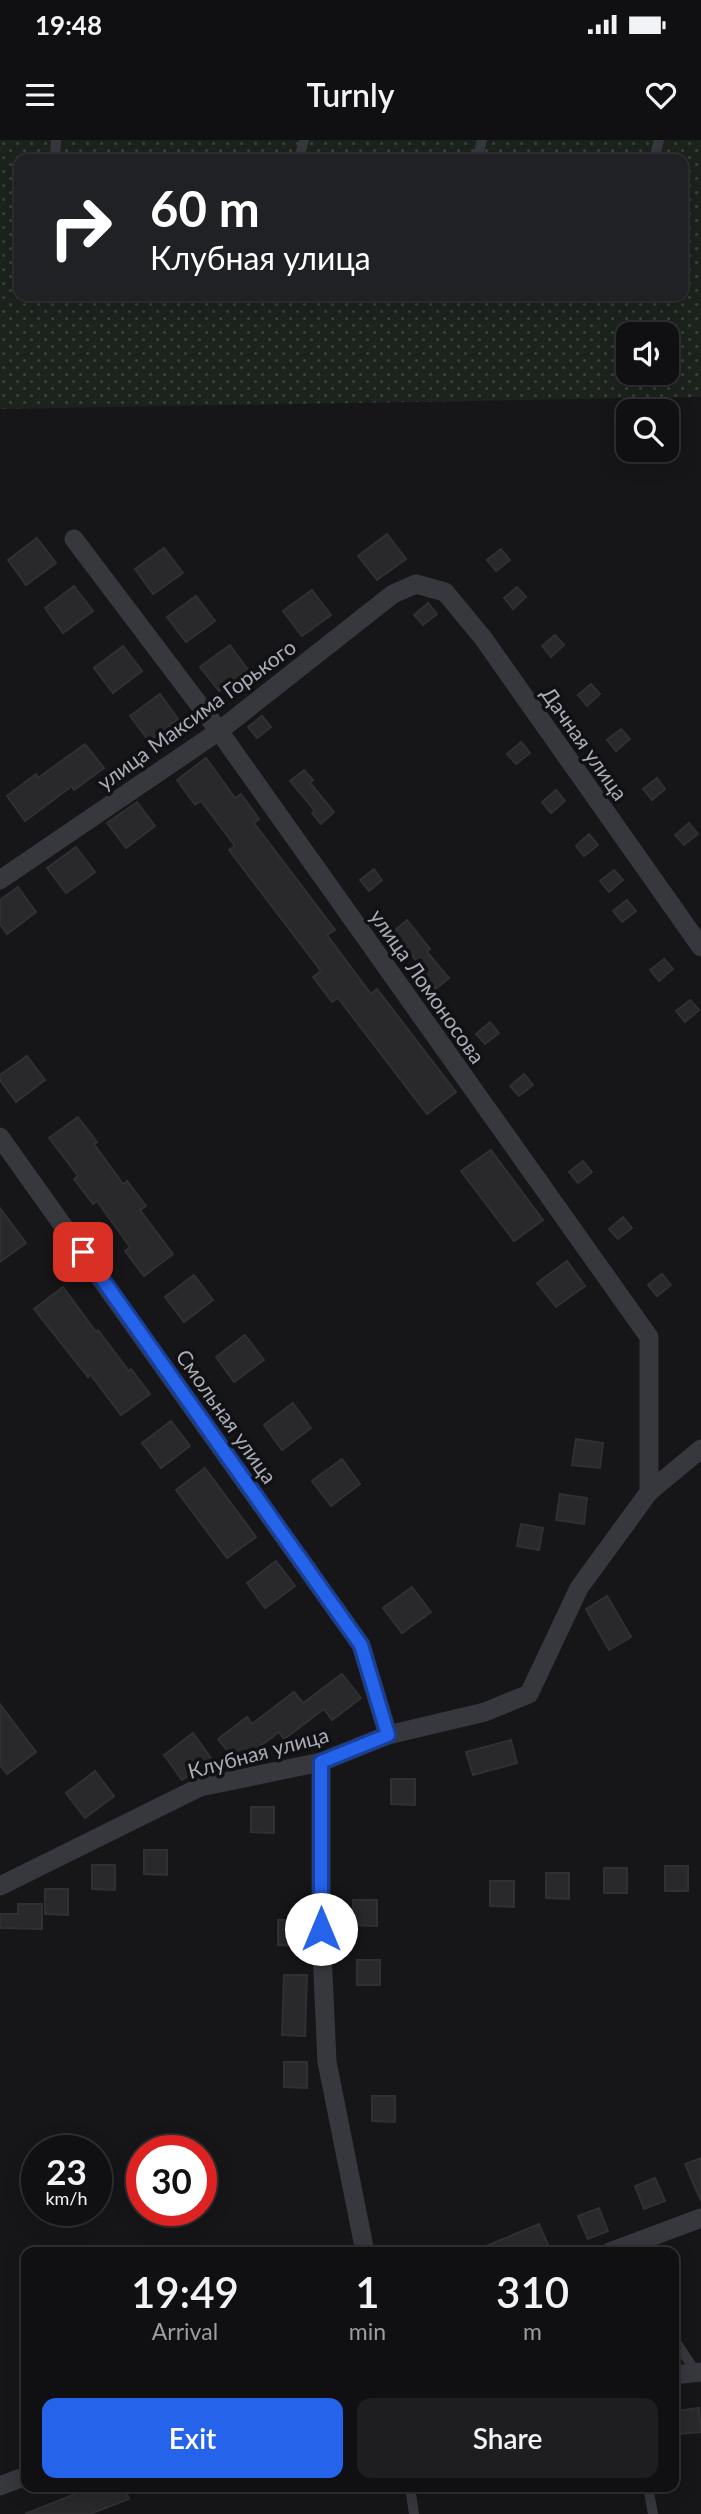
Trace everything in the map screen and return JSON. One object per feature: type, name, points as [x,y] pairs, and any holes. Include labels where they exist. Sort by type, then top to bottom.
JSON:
[{"type":"street","name":"улица Ломоносова","points":[[74,539],[219,731],[649,1337],[649,1492]]},
{"type":"street","name":"улица Максима Горького","points":[[0,880],[219,731],[393,594],[416,584]]},
{"type":"street","name":"Дачная улица","points":[[416,584],[445,593],[483,638],[701,947]]},
{"type":"street","name":"Смольная улица","points":[[0,1137],[361,1645],[388,1735]]},
{"type":"street","name":"Клубная улица","points":[[0,1886],[200,1787],[321,1762],[388,1735],[485,1713],[529,1694],[579,1588],[649,1492],[701,1449]]},
{"type":"street","points":[[321,1762],[321,1929],[327,2062],[364,2247]]},
{"type":"street","points":[[628,2247],[654,2240],[701,2218]]},
{"type":"street","points":[[679,2375],[699,2373]]},
{"type":"street","points":[[0,2486],[21,2478]]},
{"type":"lane","points":[[679,2346],[699,2373]]},
{"type":"lane","points":[[411,2492],[414,2514]]},
{"type":"lane","points":[[649,2492],[653,2514]]},
{"type":"shaded area","points":[[0,140],[701,140],[701,397],[0,409]]},
{"type":"building","points":[[387,534],[406,559],[377,580],[358,556]]},
{"type":"building","points":[[37,538],[56,563],[26,585],[8,560]]},
{"type":"building","points":[[164,548],[183,573],[153,594],[135,569]]},
{"type":"building","points":[[501,549],[510,560],[496,571],[487,560]]},
{"type":"building","points":[[74,586],[93,611],[63,633],[45,608]]},
{"type":"building","points":[[517,587],[526,597],[513,609],[504,598]]},
{"type":"building","points":[[312,590],[331,615],[302,636],[283,611]]},
{"type":"building","points":[[196,596],[215,621],[186,642],[167,617]]},
{"type":"building","points":[[428,603],[437,614],[423,625],[414,615]]},
{"type":"building","points":[[555,635],[564,645],[551,657],[542,646]]},
{"type":"building","points":[[230,645],[248,670],[219,691],[200,667]]},
{"type":"building","points":[[123,646],[142,671],[113,693],[94,668]]},
{"type":"building","points":[[591,684],[600,694],[587,706],[578,695]]},
{"type":"building","points":[[160,694],[178,719],[149,741],[130,716]]},
{"type":"building","points":[[262,716],[271,727],[257,738],[248,727]]},
{"type":"building","points":[[621,729],[630,739],[616,751],[607,740]]},
{"type":"building","points":[[521,742],[530,753],[516,764],[507,754]]},
{"type":"building","points":[[85,744],[104,768],[74,790],[72,786],[25,821],[7,796],[36,774],[38,778]]},
{"type":"building","points":[[206,758],[235,798],[241,794],[259,819],[254,823],[335,930],[327,935],[371,994],[377,989],[456,1092],[427,1114],[338,998],[332,1002],[313,977],[321,971],[229,850],[235,846],[201,801],[195,805],[177,780]]},
{"type":"building","points":[[304,770],[313,780],[310,783],[334,812],[321,824],[312,813],[315,811],[290,781]]},
{"type":"building","points":[[657,778],[665,789],[652,800],[643,789]]},
{"type":"building","points":[[556,790],[565,801],[551,813],[542,802]]},
{"type":"building","points":[[137,802],[155,826],[126,848],[107,823]]},
{"type":"building","points":[[689,823],[698,834],[684,845],[675,835]]},
{"type":"building","points":[[589,834],[598,845],[584,856],[576,846]]},
{"type":"building","points":[[76,847],[95,872],[66,893],[47,868]]},
{"type":"building","points":[[374,869],[382,880],[369,891],[360,880]]},
{"type":"building","points":[[614,870],[623,880],[609,892],[600,881]]},
{"type":"building","points":[[18,887],[36,912],[7,934],[0,924],[0,900]]},
{"type":"building","points":[[627,900],[636,911],[622,922],[613,911]]},
{"type":"building","points":[[407,920],[430,949],[427,952],[449,978],[435,989],[426,978],[429,976],[393,932]]},
{"type":"building","points":[[664,959],[673,969],[659,981],[650,970]]},
{"type":"building","points":[[690,1000],[699,1010],[685,1022],[676,1011]]},
{"type":"building","points":[[490,1022],[499,1033],[485,1044],[476,1034]]},
{"type":"building","points":[[27,1056],[45,1080],[16,1102],[0,1080],[0,1075]]},
{"type":"building","points":[[524,1074],[533,1085],[519,1096],[510,1086]]},
{"type":"building","points":[[78,1117],[123,1184],[127,1181],[146,1206],[140,1210],[173,1254],[144,1276],[125,1251],[130,1247],[97,1201],[93,1204],[74,1179],[78,1176],[49,1138]]},
{"type":"building","points":[[491,1150],[543,1220],[514,1241],[461,1171]]},
{"type":"building","points":[[583,1161],[592,1172],[578,1183],[569,1172]]},
{"type":"building","points":[[0,1208],[26,1243],[0,1262]]},
{"type":"building","points":[[623,1217],[632,1228],[618,1239],[609,1229]]},
{"type":"building","points":[[567,1261],[585,1286],[556,1307],[537,1283]]},
{"type":"building","points":[[662,1274],[671,1285],[657,1296],[648,1285]]},
{"type":"building","points":[[194,1275],[213,1300],[184,1322],[165,1297]]},
{"type":"building","points":[[63,1287],[96,1332],[98,1330],[150,1394],[121,1415],[34,1309]]},
{"type":"building","points":[[245,1335],[264,1360],[234,1382],[216,1357]]},
{"type":"building","points":[[293,1403],[311,1428],[282,1450],[264,1425]]},
{"type":"building","points":[[171,1421],[190,1446],[161,1468],[142,1443]]},
{"type":"building","points":[[576,1439],[603,1443],[600,1468],[572,1465]]},
{"type":"building","points":[[342,1459],[360,1484],[331,1506],[312,1481]]},
{"type":"building","points":[[205,1468],[256,1537],[227,1558],[176,1490]]},
{"type":"building","points":[[560,1494],[587,1498],[584,1524],[556,1520]]},
{"type":"building","points":[[521,1524],[543,1528],[539,1550],[517,1546]]},
{"type":"building","points":[[276,1561],[295,1586],[265,1608],[247,1583]]},
{"type":"building","points":[[412,1587],[431,1612],[402,1633],[383,1608]]},
{"type":"building","points":[[607,1596],[631,1637],[609,1650],[586,1609]]},
{"type":"building","points":[[342,1674],[361,1698],[332,1720],[324,1709],[284,1739],[279,1732],[237,1763],[218,1739],[247,1717],[252,1724],[294,1692],[303,1703]]},
{"type":"building","points":[[0,1704],[36,1752],[7,1774],[0,1765]]},
{"type":"building","points":[[193,1733],[211,1758],[182,1780],[164,1755]]},
{"type":"building","points":[[511,1740],[517,1763],[473,1775],[466,1752]]},
{"type":"building","points":[[95,1771],[114,1796],[85,1818],[66,1793]]},
{"type":"building","points":[[391,1779],[415,1779],[415,1805],[391,1804]]},
{"type":"building","points":[[251,1807],[274,1807],[274,1833],[251,1832]]},
{"type":"building","points":[[144,1850],[167,1850],[167,1875],[144,1874]]},
{"type":"building","points":[[92,1865],[115,1865],[115,1890],[92,1889]]},
{"type":"building","points":[[665,1866],[688,1866],[688,1891],[665,1891]]},
{"type":"building","points":[[604,1868],[627,1868],[627,1893],[604,1893]]},
{"type":"building","points":[[546,1873],[569,1873],[569,1899],[546,1898]]},
{"type":"building","points":[[490,1881],[514,1881],[514,1907],[490,1906]]},
{"type":"building","points":[[45,1889],[68,1889],[68,1915],[45,1914]]},
{"type":"building","points":[[353,1900],[377,1900],[377,1926],[353,1925]]},
{"type":"building","points":[[18,1904],[42,1904],[42,1929],[0,1928],[0,1914],[18,1914]]},
{"type":"building","points":[[278,1920],[302,1920],[302,1946],[278,1945]]},
{"type":"building","points":[[357,1960],[380,1960],[380,1985],[357,1985]]},
{"type":"building","points":[[284,1975],[307,1975],[305,2036],[282,2035]]},
{"type":"building","points":[[284,2062],[307,2062],[307,2088],[284,2087]]},
{"type":"building","points":[[372,2096],[395,2096],[395,2122],[372,2121]]},
{"type":"building","points":[[701,2158],[701,2201],[685,2164]]},
{"type":"building","points":[[655,2178],[665,2201],[644,2209],[635,2186]]},
{"type":"building","points":[[599,2208],[608,2231],[588,2239],[578,2216]]},
{"type":"building","points":[[539,2224],[549,2247],[484,2247]]},
{"type":"building","points":[[699,2408],[701,2432],[679,2434],[679,2411]]},
{"type":"building","points":[[80,2492],[126,2492],[129,2499],[90,2514],[25,2514]]},
{"type":"route","points":[[83,1252],[361,1645],[388,1735],[321,1762],[321,1929]]}]
